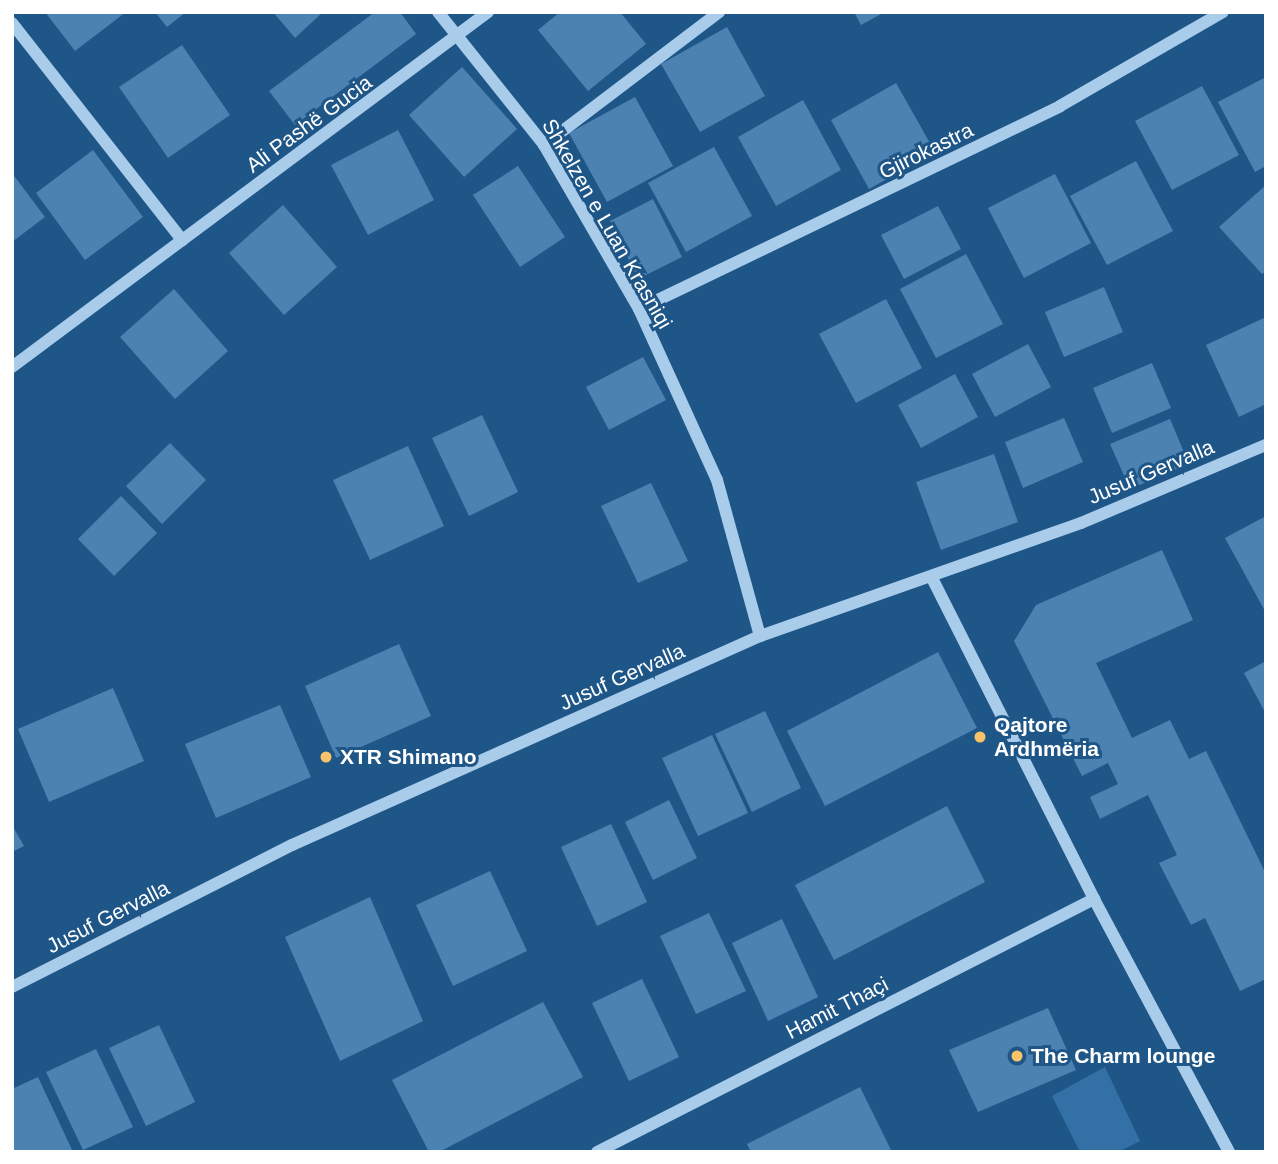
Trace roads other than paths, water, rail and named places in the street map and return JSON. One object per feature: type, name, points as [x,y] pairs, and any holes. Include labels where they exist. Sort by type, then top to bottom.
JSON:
[{"type":"street","name":"Shkelzen e Luan Krasniqi","points":[[438,12],[544,145],[639,309],[717,480],[760,636]]},
{"type":"street","name":"Ali Pashë Gucia","points":[[12,367],[488,12]]},
{"type":"street","points":[[544,145],[719,12]]},
{"type":"street","name":"Gjirokastra","points":[[639,309],[1035,119],[1223,12]]},
{"type":"street","points":[[12,23],[182,240]]},
{"type":"street","name":"Jusuf Gervalla","points":[[12,987],[292,845],[760,636],[932,578],[1081,523],[1266,445]]},
{"type":"street","points":[[932,578],[1094,899],[1229,1152]]},
{"type":"street","name":"Hamit Thaçi","points":[[597,1152],[1094,899]]},
{"type":"place","name":"Qajtore Ardhmëria","points":[[980,737]]},
{"type":"place","name":"XTR Shimano","points":[[326,757]]},
{"type":"place","name":"The Charm lounge","points":[[1017,1056]]}]
